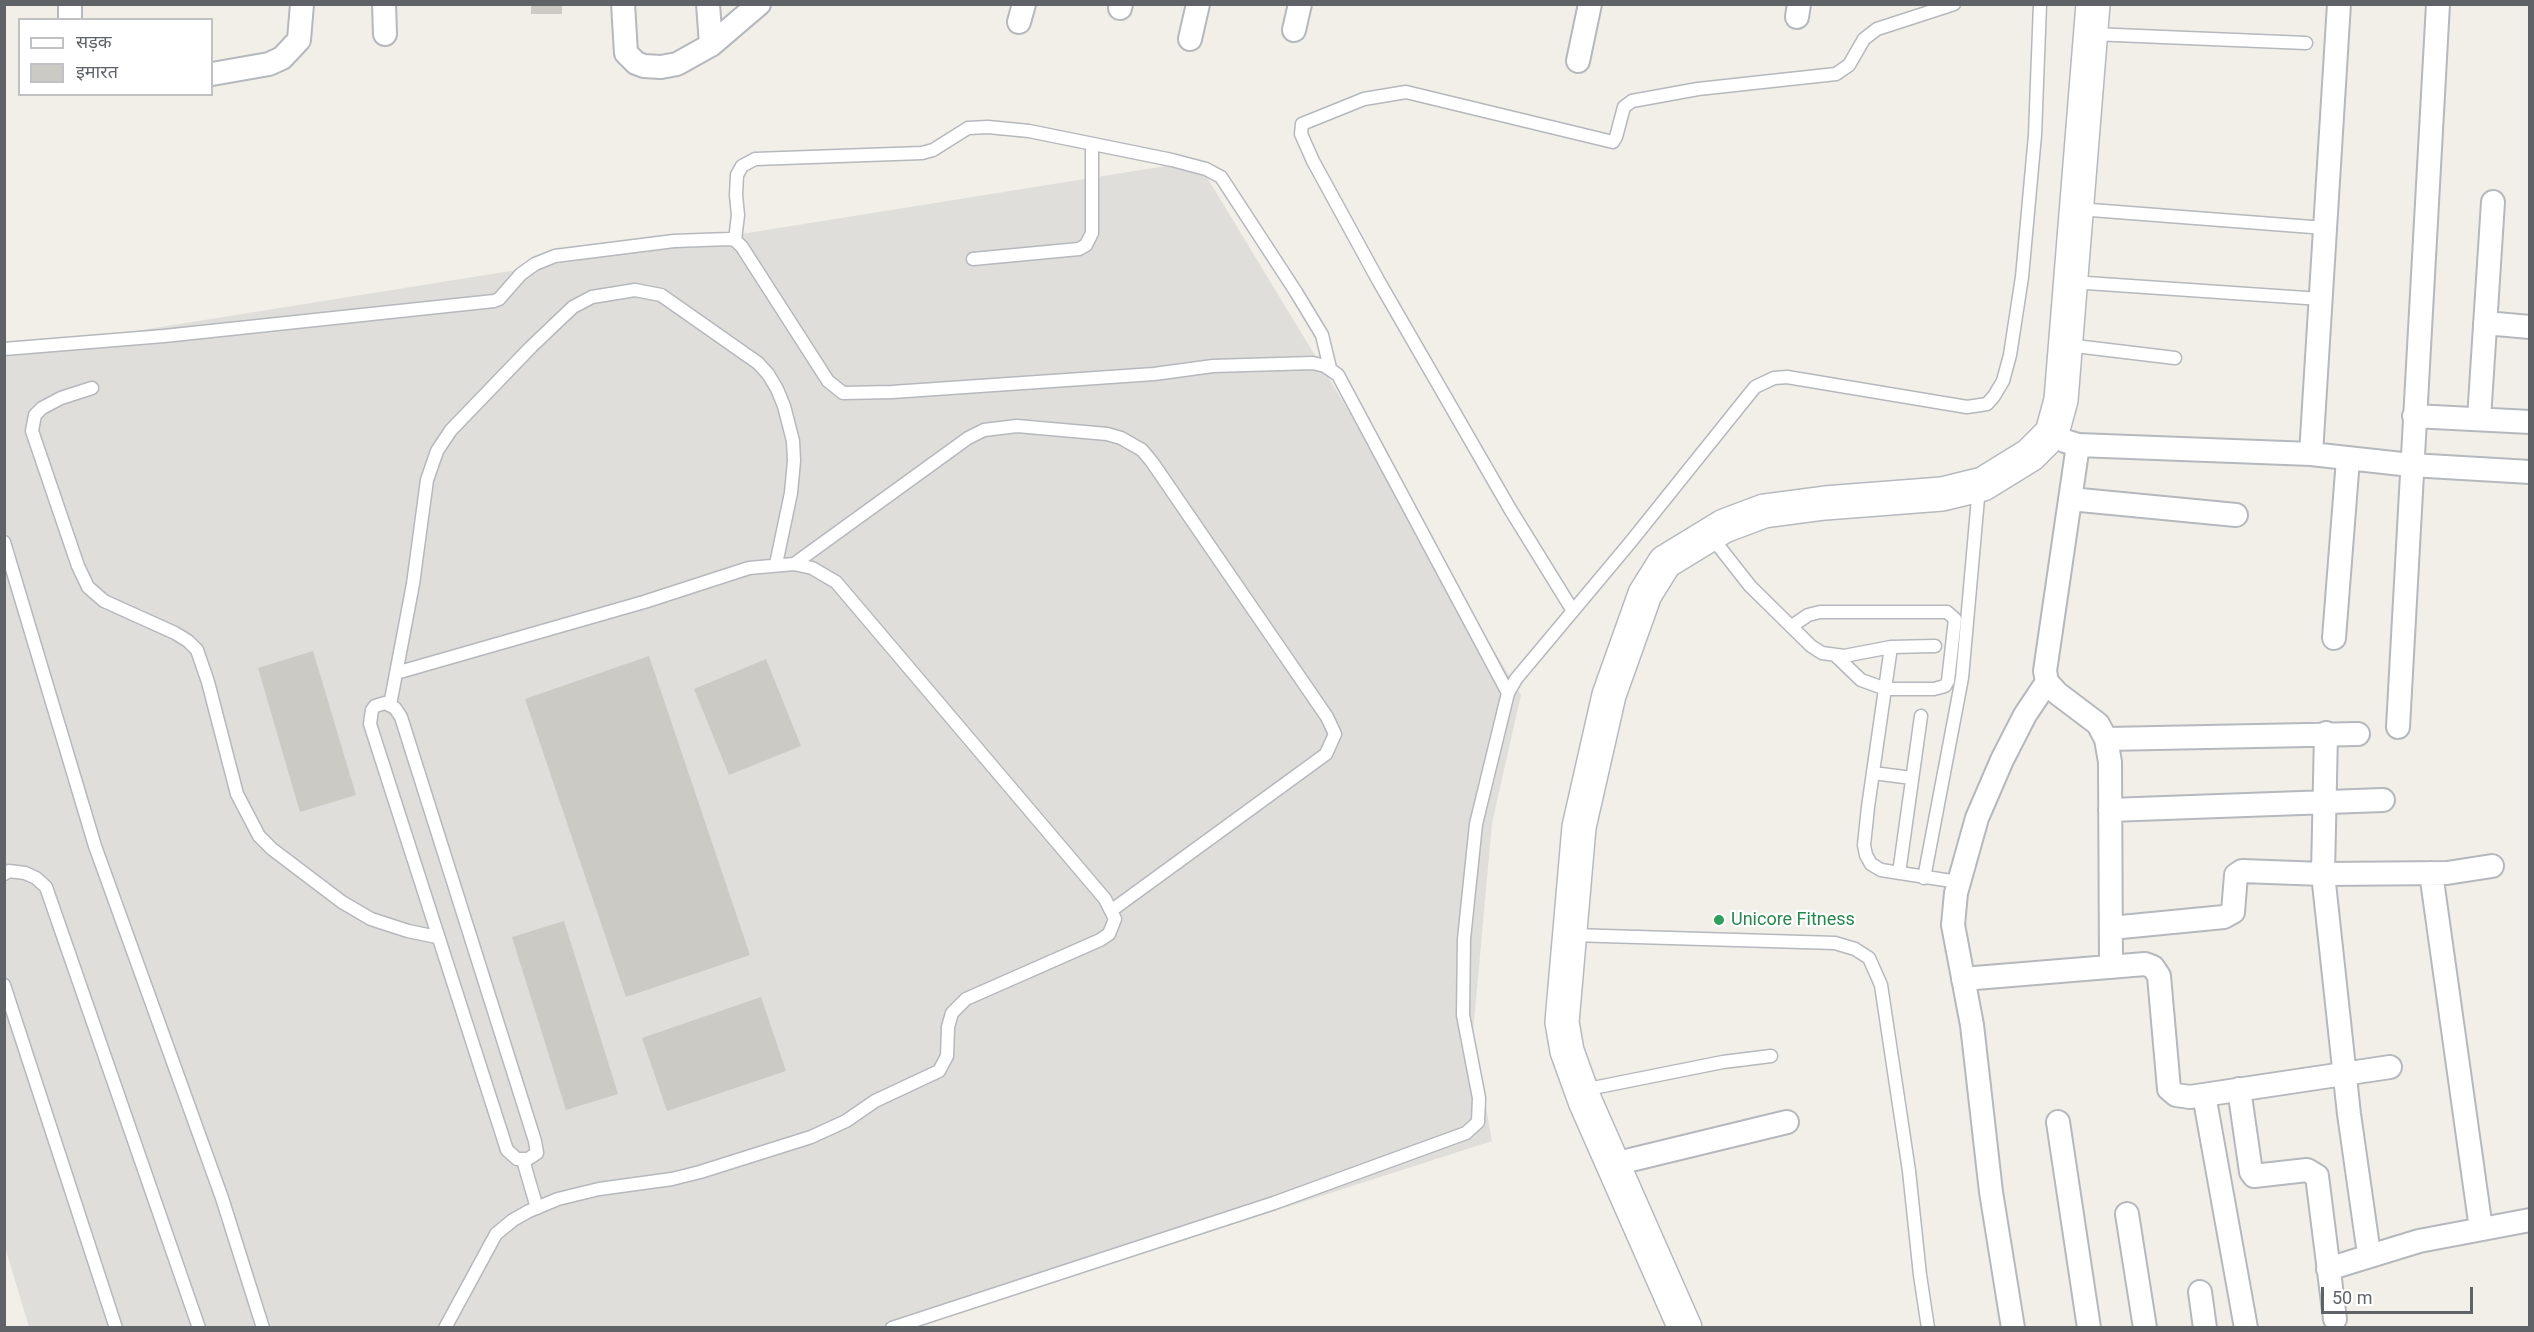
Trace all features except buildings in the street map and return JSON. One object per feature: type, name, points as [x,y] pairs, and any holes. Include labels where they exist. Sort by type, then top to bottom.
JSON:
[{"type":"street","points":[[213,74],[269,64],[282,58],[299,40],[302,4]]},
{"type":"street","points":[[384,4],[385,34]]},
{"type":"street","points":[[623,4],[626,53],[636,63],[661,67],[677,64],[711,45],[759,4]]},
{"type":"street","points":[[708,4],[711,45]]},
{"type":"street","points":[[1190,39],[1198,4]]},
{"type":"street","points":[[1294,30],[1300,4]]},
{"type":"street","points":[[1578,61],[1590,4]]},
{"type":"street","points":[[2311,454],[2339,4]]},
{"type":"street","points":[[2398,727],[2438,4]]},
{"type":"street","points":[[2092,19],[2061,400],[2070,499],[2045,671],[2047,681],[2057,693],[2098,724],[2106,739],[2110,762],[2111,967]]},
{"type":"street","points":[[2479,419],[2493,202]]},
{"type":"street","points":[[2485,323],[2529,327]]},
{"type":"street","points":[[2414,416],[2529,422]]},
{"type":"street","points":[[1685,1328],[1581,1090],[1567,1052],[1562,1022],[1579,827],[1609,695],[1645,594],[1665,562],[1724,525],[1764,511],[1825,503],[1942,494],[1979,485],[2030,455],[2065,439],[2311,454],[2411,465],[2529,472]]},
{"type":"street","points":[[2334,638],[2348,459]]},
{"type":"street","points":[[2070,499],[2236,514]]},
{"type":"street","points":[[2013,1328],[1991,1192],[1972,1024],[1953,925],[1958,882],[1977,818],[2002,760],[2025,715],[2047,681]]},
{"type":"street","points":[[2326,733],[2323,874],[2345,1073],[2369,1254]]},
{"type":"street","points":[[2106,739],[2358,734]]},
{"type":"street","points":[[2110,810],[2383,800]]},
{"type":"street","points":[[2111,928],[2224,917],[2233,912],[2236,875],[2242,871],[2323,874],[2431,873],[2492,866]]},
{"type":"street","points":[[2431,873],[2481,1229]]},
{"type":"street","points":[[1963,979],[2145,964],[2153,967],[2159,976],[2169,1089],[2176,1095],[2190,1097],[2390,1067]]},
{"type":"street","points":[[2239,1089],[2251,1172],[2254,1176],[2307,1170],[2317,1176],[2335,1318]]},
{"type":"street","points":[[2204,1095],[2246,1328]]},
{"type":"street","points":[[1614,1164],[1787,1122]]},
{"type":"street","points":[[2058,1122],[2089,1328]]},
{"type":"street","points":[[2127,1214],[2145,1328]]},
{"type":"street","points":[[2328,1269],[2369,1254],[2419,1241],[2529,1220]]},
{"type":"street","points":[[2200,1292],[2205,1328]]},
{"type":"lane","points":[[1573,611],[1510,509],[1378,280],[1313,161],[1301,134],[1302,124],[1364,99],[1406,92],[1613,142],[1624,108],[1632,101],[1698,89],[1836,74],[1849,65],[1864,39],[1877,29],[1954,4]]},
{"type":"lane","points":[[892,1328],[1274,1203],[1466,1133],[1478,1122],[1480,1108],[1463,1015],[1464,939],[1476,824],[1508,693],[1516,679],[1735,409],[1762,382],[1787,377],[1967,407],[1987,404],[1994,396],[2003,381],[2010,355],[2022,277],[2035,135],[2040,4]]},
{"type":"lane","points":[[2092,19],[2306,43]]},
{"type":"lane","points":[[1330,368],[1322,335],[1296,292],[1221,177],[1206,169],[1009,128],[979,127],[968,128],[933,150],[922,153],[756,159],[742,166],[737,175],[735,186],[738,215],[735,240],[747,254],[828,381],[843,393],[892,392],[1154,374],[1213,366],[1312,363],[1330,368],[1338,375],[1508,693]]},
{"type":"lane","points":[[974,259],[1079,249],[1086,245],[1092,234],[1092,144]]},
{"type":"lane","points":[[2077,209],[2325,228]]},
{"type":"lane","points":[[4,350],[165,336],[494,301],[499,299],[521,274],[535,264],[555,255],[674,241],[735,240]]},
{"type":"lane","points":[[2071,282],[2321,298]]},
{"type":"lane","points":[[390,705],[413,584],[428,480],[437,451],[451,430],[531,347],[573,307],[592,297],[635,291],[661,295],[758,363],[768,374],[784,406],[793,441],[794,461],[791,493],[777,564]]},
{"type":"lane","points":[[2066,345],[2175,358]]},
{"type":"lane","points":[[92,388],[61,398],[42,408],[35,415],[32,428],[36,447],[78,566],[88,587],[104,602],[175,633],[197,650],[208,682],[237,794],[259,836],[272,849],[342,902],[370,919],[408,931],[438,937]]},
{"type":"lane","points":[[794,564],[968,438],[984,430],[1017,426],[1107,434],[1121,438],[1147,456],[1327,717],[1335,734],[1326,754],[1112,910]]},
{"type":"lane","points":[[1924,878],[1962,678],[1979,485]]},
{"type":"lane","points":[[1709,534],[1750,586],[1811,646],[1822,653],[1836,657],[1891,647],[1935,646]]},
{"type":"lane","points":[[4,542],[95,846],[222,1198],[263,1328]]},
{"type":"lane","points":[[396,673],[644,602],[749,568],[777,564],[794,564],[812,568],[836,582],[995,767],[1112,910],[1114,926],[1109,934],[1100,940],[960,1004],[952,1013],[947,1056],[939,1071],[875,1101],[846,1121],[811,1137],[700,1172],[672,1179],[600,1189],[558,1199],[513,1220],[496,1234],[445,1328]]},
{"type":"lane","points":[[1792,626],[1808,615],[1820,612],[1947,612],[1955,619],[1948,681],[1945,686],[1934,689],[1886,689],[1861,680],[1836,657]]},
{"type":"lane","points":[[1891,647],[1864,845],[1866,855],[1871,864],[1881,870],[1958,882]]},
{"type":"lane","points":[[390,705],[401,717],[535,1141],[537,1152],[532,1158],[523,1160],[512,1156],[507,1150],[370,724],[370,715],[375,706],[390,705]]},
{"type":"lane","points":[[1899,873],[1921,716]]},
{"type":"lane","points":[[1874,773],[1912,778]]},
{"type":"lane","points":[[4,874],[9,871],[25,873],[36,878],[46,887],[199,1328]]},
{"type":"lane","points":[[1570,935],[1834,944],[1855,949],[1869,958],[1881,985],[1909,1171],[1928,1328]]},
{"type":"lane","points":[[4,985],[116,1328]]},
{"type":"lane","points":[[1581,1090],[1723,1062],[1771,1056]]},
{"type":"lane","points":[[523,1160],[537,1208]]},
{"type":"shaded area","points":[[1197,161],[1521,695],[1492,823],[1473,1033],[1492,1141],[915,1327],[29,1327],[5,1247],[5,352]]},
{"type":"place","name":"Unicore Fitness","points":[[1719,920]]}]
